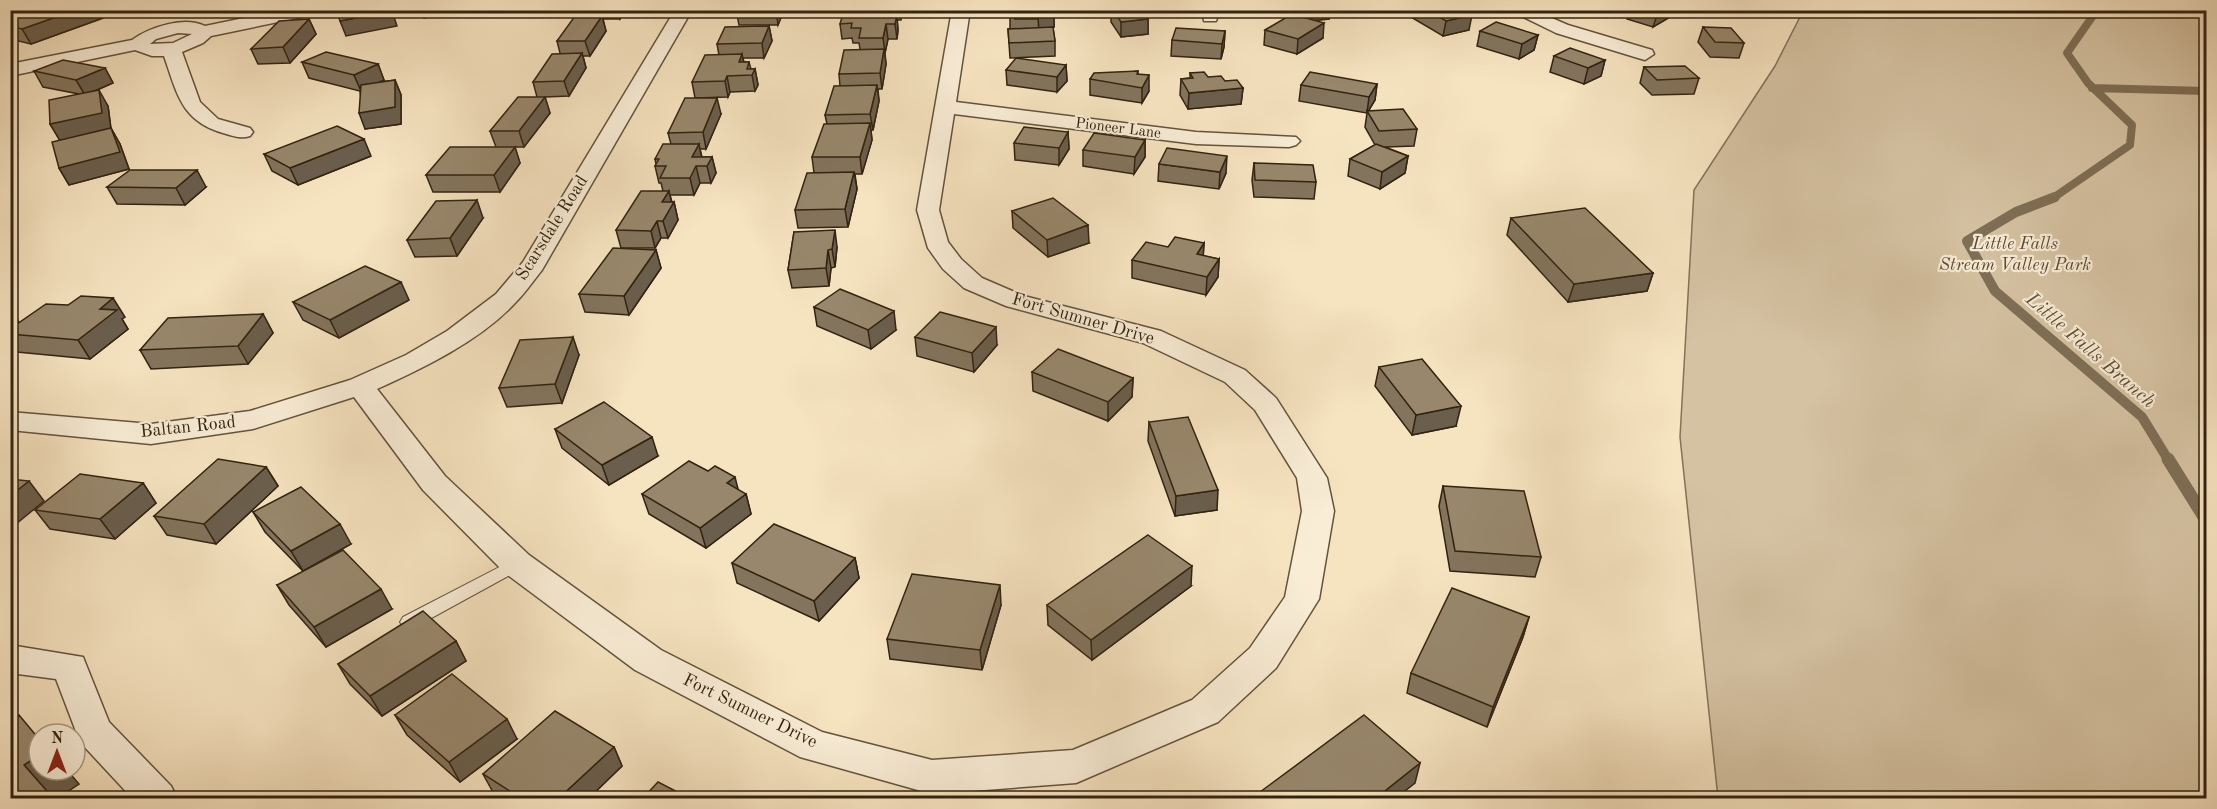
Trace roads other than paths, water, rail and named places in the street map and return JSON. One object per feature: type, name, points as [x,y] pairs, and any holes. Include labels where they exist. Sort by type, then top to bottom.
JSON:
[{"type":"street","points":[[167,10],[165,19],[169,39],[191,104],[211,123],[243,132]]},
{"type":"street","points":[[10,70],[138,44],[152,50],[169,39],[191,42],[202,32],[312,10]]},
{"type":"street","name":"Scarsdale Road","points":[[360,386],[416,361],[456,337],[505,299],[533,265],[684,10]]},
{"type":"street","name":"Fort Sumner Drive","points":[[360,386],[434,483],[517,564],[648,660],[814,746],[932,777],[1076,766],[1205,711],[1263,658],[1302,599],[1318,511],[1312,478],[1266,404],[1235,376],[1152,337],[1015,301],[973,283],[952,264],[936,243],[928,210],[947,107],[961,10]]},
{"type":"street","points":[[1517,10],[1562,29],[1645,54]]},
{"type":"street","name":"Pioneer Lane","points":[[947,107],[1196,138],[1289,141]]},
{"type":"street","name":"Baltan Road","points":[[10,421],[150,434],[253,420],[360,386]]},
{"type":"street","points":[[10,659],[70,667],[93,731],[157,798]]},
{"type":"lane","points":[[391,632],[517,564]]},
{"type":"waterway","name":"Little Falls Branch","points":[[2093,88],[2067,53],[2097,10]]},
{"type":"waterway","name":"Little Falls Branch","points":[[2054,197],[2130,145],[2132,125],[2093,88]]},
{"type":"waterway","points":[[2093,88],[2206,91]]},
{"type":"waterway","name":"Little Falls Branch","points":[[2054,197],[2016,212],[1967,241],[1995,291],[2142,417],[2169,461]]},
{"type":"waterway","name":"Little Falls Branch","points":[[2168,459],[2206,520]]},
{"type":"park label","name":"Little Falls Stream Valley Park","points":[[2015,254]]}]
